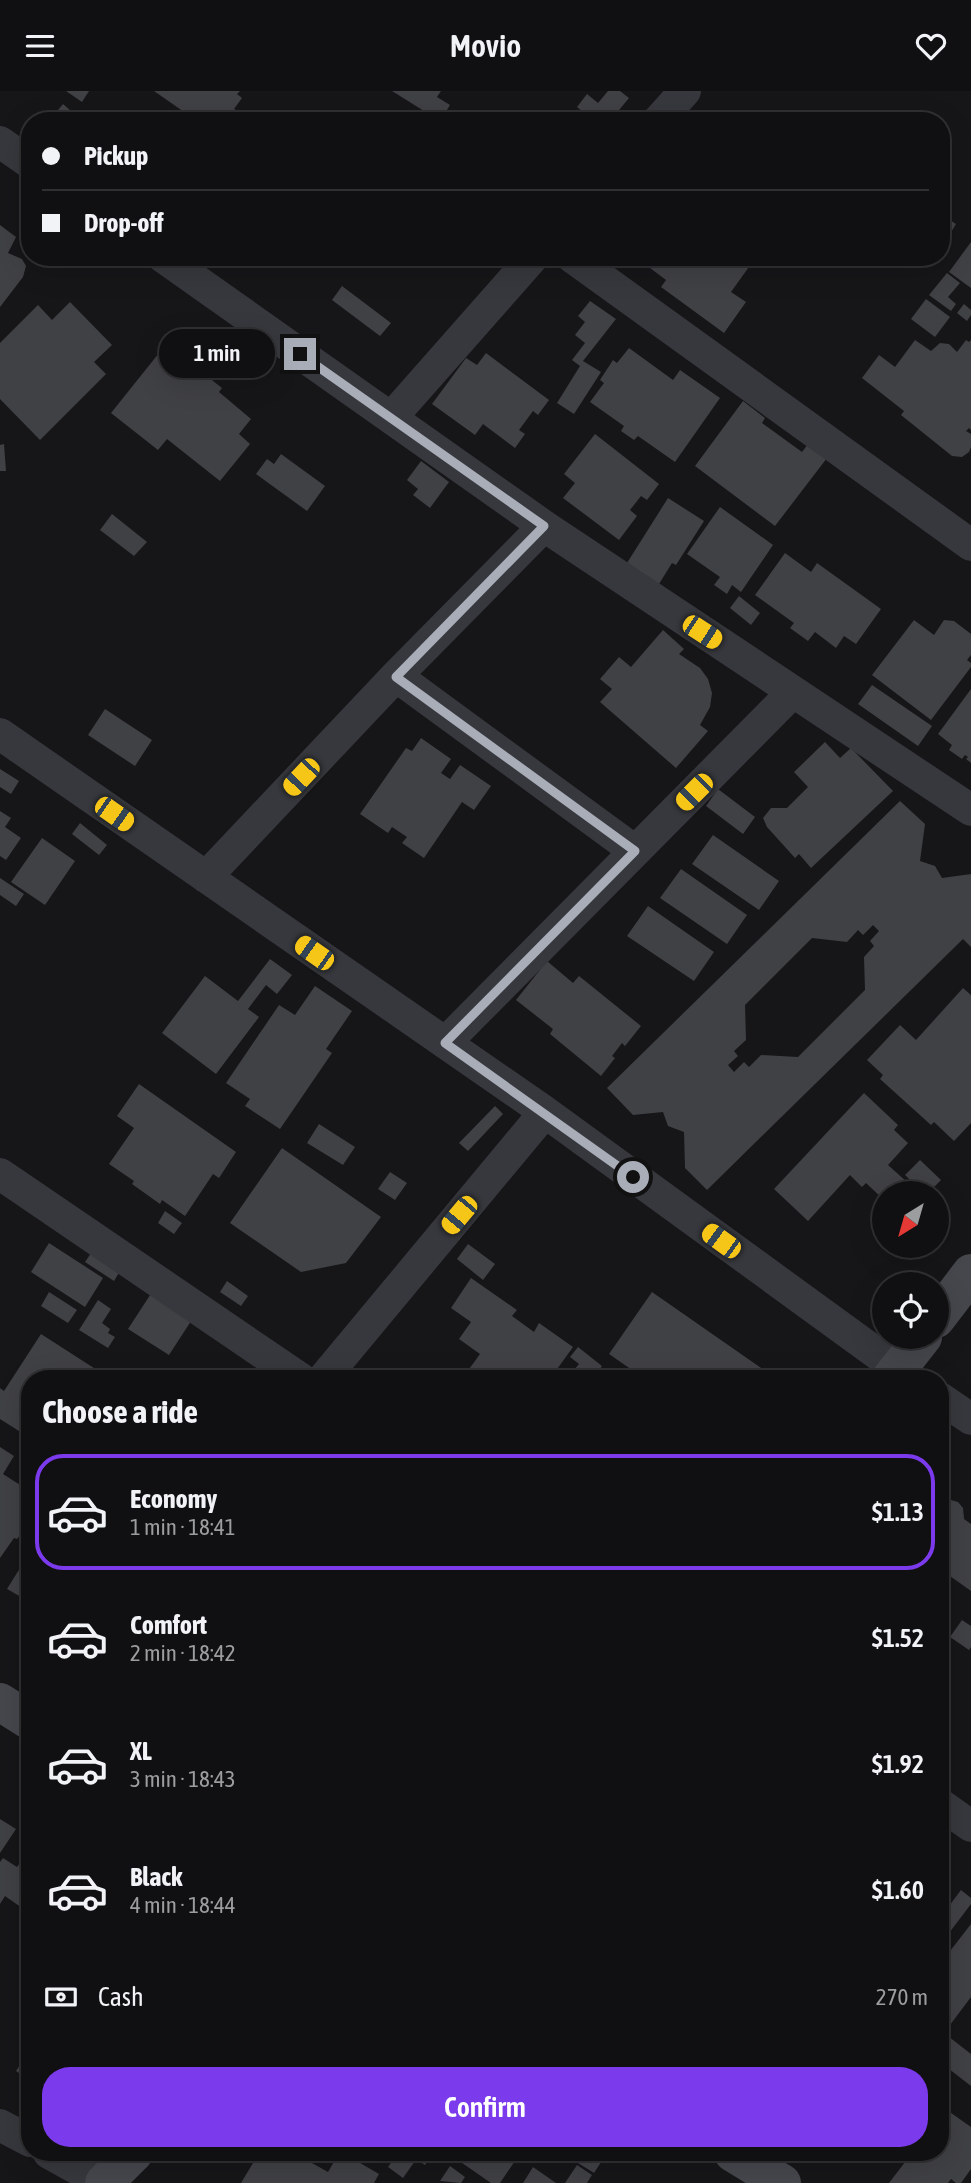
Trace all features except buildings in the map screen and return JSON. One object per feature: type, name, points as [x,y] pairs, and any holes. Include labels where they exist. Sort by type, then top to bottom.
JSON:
[{"type":"street","points":[[666,112],[685,91]]},
{"type":"street","points":[[0,142],[21,157]]},
{"type":"street","points":[[176,266],[544,526],[971,810]]},
{"type":"street","points":[[391,418],[525,266]]},
{"type":"street","points":[[584,266],[971,545]]},
{"type":"street","points":[[206,877],[544,526]]},
{"type":"street","points":[[396,677],[635,851]]},
{"type":"street","points":[[445,1043],[793,692]]},
{"type":"street","points":[[0,734],[545,1112],[892,1370]]},
{"type":"street","points":[[330,1370],[545,1112]]},
{"type":"street","points":[[2,1181],[287,1370]]},
{"type":"street","points":[[949,1302],[971,1273]]},
{"type":"street","points":[[904,1370],[916,1349]]},
{"type":"street","points":[[949,1404],[971,1419]]},
{"type":"street","points":[[0,1702],[21,1715]]},
{"type":"street","points":[[949,1810],[971,1826]]},
{"type":"street","points":[[0,2125],[21,2136]]},
{"type":"street","points":[[63,2161],[103,2183],[126,2161]]},
{"type":"street","points":[[746,2161],[782,2183]]},
{"type":"route","points":[[300,354],[544,526],[396,677],[635,851],[445,1043],[633,1177]]}]
